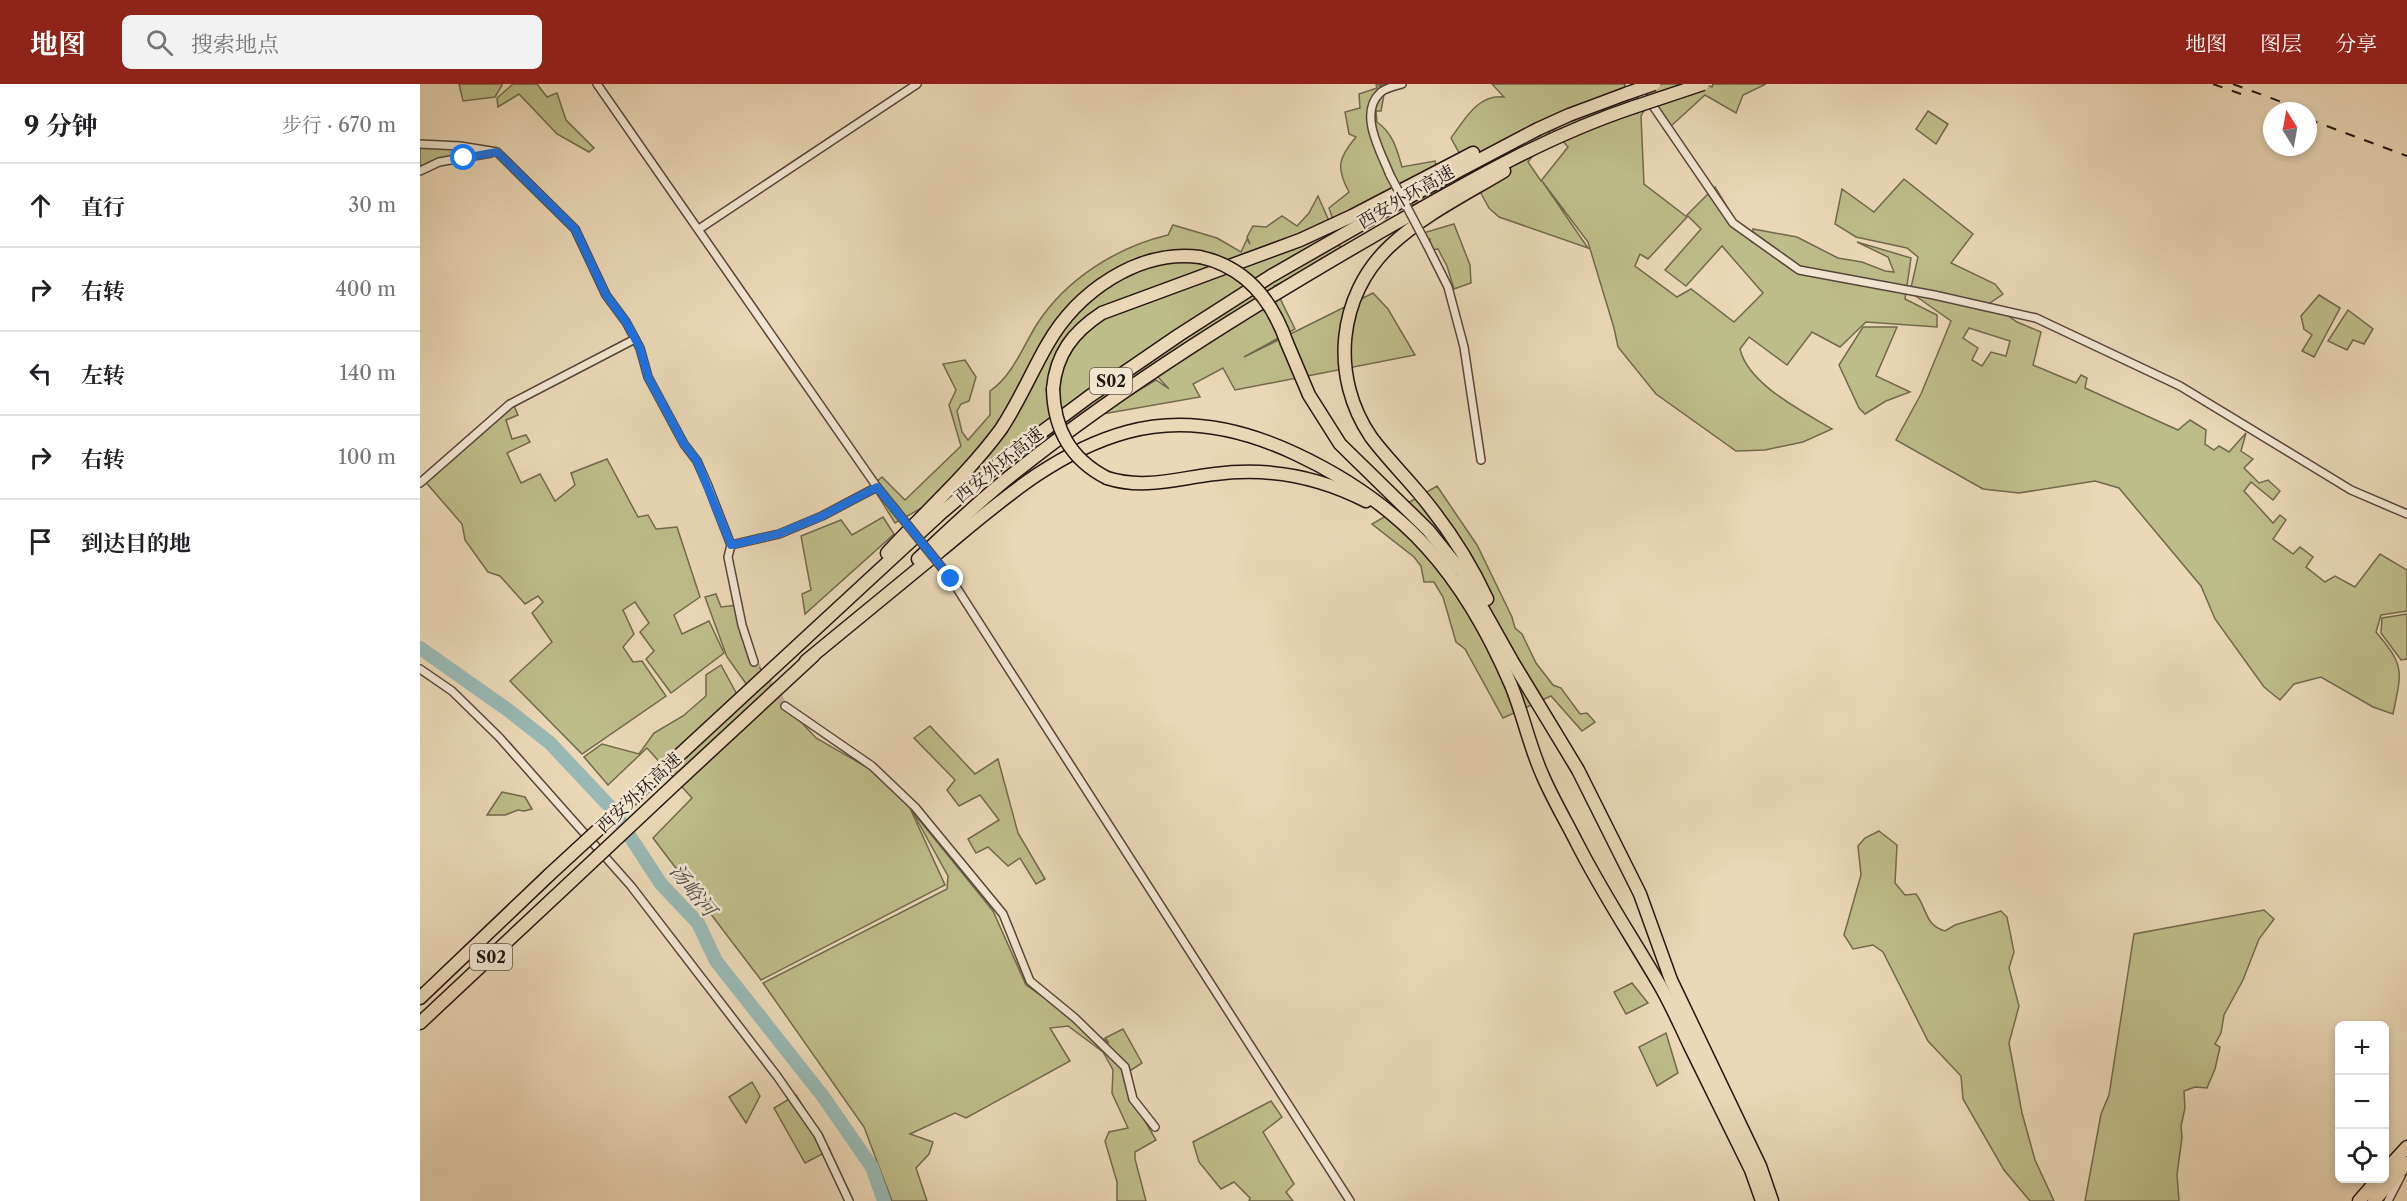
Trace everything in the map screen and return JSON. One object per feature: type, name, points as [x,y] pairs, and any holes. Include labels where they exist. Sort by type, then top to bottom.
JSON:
[{"type":"highway","name":"西安外环高速","points":[[420,998],[549,875],[940,514],[999,464],[1133,366],[1281,270],[1456,171],[1569,115],[1628,89],[1654,84]]},
{"type":"highway","name":"西安外环高速","points":[[420,1023],[806,661],[1012,475],[1130,387],[1231,321],[1320,267],[1495,167],[1585,124],[1703,84]]},
{"type":"highway","points":[[1408,527],[1365,500],[1316,480],[1292,476],[1243,471],[1144,484],[1107,478],[1083,463],[1066,444],[1055,417],[1053,389],[1056,367],[1062,352],[1082,328],[1102,313],[1300,240],[1478,150],[1569,115]]},
{"type":"highway","points":[[1512,661],[1468,560],[1441,520],[1371,437],[1359,416],[1346,378],[1344,340],[1349,314],[1359,289],[1372,266],[1390,246],[1448,204],[1585,124]]},
{"type":"highway","points":[[818,627],[976,460],[1009,416],[1053,335],[1082,302],[1108,280],[1136,265],[1174,255],[1200,256],[1226,265],[1254,285],[1276,315],[1309,395],[1331,433],[1351,456],[1416,517],[1451,557],[1474,591],[1512,661],[1578,770],[1640,894],[1671,980],[1760,1166],[1772,1201]]},
{"type":"highway","points":[[806,661],[989,511],[1038,474],[1085,447],[1144,428],[1194,425],[1227,430],[1260,439],[1340,477],[1382,505],[1408,527],[1441,562],[1467,600],[1509,681],[1541,774],[1610,904],[1660,984],[1751,1170],[1762,1201]]},
{"type":"highway","points":[[2389,1167],[2407,1147]]},
{"type":"highway","points":[[2374,1201],[2407,1164]]},
{"type":"highway","points":[[2359,1201],[2375,1183]]},
{"type":"street","points":[[597,84],[877,487],[951,579],[1350,1201]]},
{"type":"street","points":[[699,229],[917,84]]},
{"type":"street","points":[[1402,84],[1382,91],[1371,105],[1372,130],[1390,175],[1448,287],[1464,347],[1481,460]]},
{"type":"street","points":[[1628,89],[1653,106],[1733,223],[1799,270],[2036,318],[2181,386],[2351,489],[2407,514]]},
{"type":"street","points":[[420,144],[460,146],[497,152],[575,229],[606,295],[626,322],[635,339],[648,377],[684,444],[697,461],[731,545],[728,557],[742,626],[754,662]]},
{"type":"street","points":[[420,171],[439,162],[497,152]]},
{"type":"street","points":[[420,483],[510,404],[635,339]]},
{"type":"street","points":[[731,545],[778,534],[822,516],[877,487]]},
{"type":"street","points":[[420,669],[452,691],[500,737],[631,886],[777,1076],[818,1135],[849,1201]]},
{"type":"street","points":[[785,706],[872,766],[915,807],[1003,914],[1030,981],[1075,1018],[1125,1067],[1133,1100],[1155,1127]]},
{"type":"street","points":[[2388,1201],[2407,1164]]},
{"type":"green space","points":[[459,84],[502,85],[495,97],[463,101]]},
{"type":"green space","points":[[513,84],[537,84],[547,97],[557,93],[566,120],[594,148],[589,152],[557,134],[519,94],[498,107],[497,98]]},
{"type":"green space","points":[[1376,84],[1386,84],[1379,86],[1385,89],[1381,111],[1376,111],[1377,122],[1391,137],[1402,167],[1435,161],[1449,209],[1416,217],[1410,196],[1333,220],[1329,208],[1349,192],[1342,176],[1342,157],[1356,137],[1349,134],[1345,112],[1360,108],[1359,94],[1377,88]]},
{"type":"green space","points":[[1492,84],[1704,84],[1712,87],[1713,84],[1766,84],[1743,95],[1736,113],[1705,95],[1670,127],[1649,101],[1641,116],[1644,184],[1687,217],[1648,259],[1640,254],[1635,266],[1677,297],[1691,289],[1734,322],[1763,293],[1722,246],[1686,286],[1665,270],[1701,229],[1687,215],[1715,187],[1743,233],[1752,242],[1753,229],[1797,237],[1838,258],[1862,262],[1894,272],[1888,257],[1857,242],[1911,258],[1905,299],[1937,315],[1937,327],[1866,322],[1840,347],[1812,332],[1787,365],[1749,337],[1740,349],[1745,362],[1754,374],[1792,405],[1832,429],[1803,442],[1765,450],[1736,451],[1656,394],[1618,347],[1588,242],[1542,181],[1588,248],[1499,217],[1489,208],[1451,138],[1479,104],[1487,99],[1504,97]],"holes":[[[1552,129],[1568,147],[1541,181],[1528,162]]]},
{"type":"green space","points":[[1928,111],[1948,124],[1936,144],[1916,129]]},
{"type":"green space","points":[[420,146],[489,151],[420,170]]},
{"type":"green space","points":[[1904,179],[1973,234],[1951,263],[1995,284],[2003,294],[1990,303],[2017,322],[2041,332],[2033,365],[2076,383],[2081,375],[2087,378],[2085,388],[2178,430],[2190,420],[2206,430],[2205,444],[2214,450],[2219,446],[2229,452],[2246,433],[2241,451],[2253,459],[2244,468],[2259,483],[2268,480],[2280,491],[2273,500],[2251,482],[2244,491],[2273,523],[2280,515],[2286,520],[2273,539],[2293,554],[2300,547],[2313,557],[2306,567],[2325,582],[2335,576],[2355,587],[2380,554],[2407,570],[2407,611],[2381,615],[2376,632],[2392,653],[2399,670],[2393,714],[2373,707],[2321,677],[2294,684],[2280,700],[2264,687],[2215,619],[2201,586],[2119,488],[2095,481],[2019,493],[1983,489],[1896,440],[1921,394],[1951,321],[1910,292],[1918,257],[1907,248],[1856,237],[1835,224],[1842,189],[1874,212]],"holes":[[[1969,328],[2010,341],[2006,356],[1991,352],[1982,366],[1972,360],[1978,348],[1963,338]]]},
{"type":"green space","points":[[1318,196],[1343,253],[1274,286],[1295,329],[1244,357],[1373,293],[1388,309],[1415,355],[1235,390],[1223,368],[1193,384],[1200,397],[1097,415],[1156,380],[1169,389],[1156,375],[895,523],[872,486],[882,477],[905,500],[961,446],[949,405],[956,390],[943,364],[965,360],[976,377],[969,401],[961,404],[957,411],[962,432],[968,440],[990,415],[990,391],[1011,369],[1037,324],[1063,293],[1094,267],[1130,248],[1168,235],[1173,225],[1217,238],[1241,252],[1247,239],[1250,244],[1247,237],[1253,226],[1266,227],[1282,216],[1297,226],[1309,213]]},
{"type":"green space","points":[[1454,224],[1470,265],[1471,283],[1454,289],[1447,266],[1438,249],[1429,250],[1430,239],[1424,240],[1423,233]]},
{"type":"green space","points":[[2319,295],[2340,308],[2314,357],[2302,351],[2312,335],[2304,329],[2301,316]]},
{"type":"green space","points":[[2348,310],[2373,329],[2364,344],[2353,340],[2347,350],[2328,341]]},
{"type":"green space","points":[[1863,327],[1897,327],[1876,376],[1910,392],[1886,401],[1865,414],[1859,408],[1839,365]]},
{"type":"green space","points":[[512,401],[518,415],[506,420],[512,439],[526,435],[530,442],[507,453],[521,483],[540,474],[555,501],[575,485],[571,473],[607,459],[638,517],[648,515],[656,529],[677,527],[700,597],[674,615],[682,634],[709,621],[724,653],[671,693],[646,659],[654,651],[640,632],[649,623],[635,602],[623,610],[634,634],[623,647],[633,662],[642,661],[666,696],[582,754],[510,681],[552,642],[532,613],[543,602],[538,596],[525,604],[500,576],[488,572],[465,540],[462,524],[423,479]]},
{"type":"green space","points":[[1437,486],[1477,545],[1512,617],[1515,628],[1522,634],[1536,663],[1553,685],[1561,688],[1580,714],[1587,713],[1595,722],[1582,731],[1551,696],[1503,718],[1465,649],[1456,642],[1443,597],[1434,582],[1424,582],[1421,566],[1414,557],[1372,524]]},
{"type":"green space","points":[[883,517],[894,534],[805,614],[802,594],[811,590],[801,536],[841,520],[852,535]]},
{"type":"green space","points":[[716,594],[721,607],[738,605],[744,641],[777,696],[816,738],[870,769],[909,806],[945,885],[761,980],[653,838],[692,798],[647,748],[608,785],[584,757],[602,744],[639,754],[654,733],[683,716],[706,696],[706,675],[721,665],[739,698],[752,692],[727,657],[705,597]]},
{"type":"green space","points":[[2407,614],[2407,659],[2401,660],[2381,633],[2382,618]]},
{"type":"green space","points":[[930,726],[975,774],[998,759],[1018,833],[1045,879],[1036,884],[1020,858],[1008,866],[988,847],[976,853],[968,839],[999,820],[980,795],[959,806],[947,790],[955,780],[914,738]]},
{"type":"green space","points":[[502,792],[525,797],[532,809],[518,810],[505,815],[487,815]]},
{"type":"green space","points":[[912,811],[993,911],[1026,985],[1109,1043],[1105,1038],[1123,1029],[1142,1063],[1128,1072],[1129,1094],[1156,1140],[1135,1152],[1146,1201],[1117,1201],[1117,1182],[1105,1141],[1109,1132],[1128,1128],[1112,1093],[1113,1070],[1103,1052],[1068,1026],[1050,1028],[1070,1061],[966,1118],[955,1113],[910,1134],[933,1142],[929,1154],[916,1168],[927,1201],[892,1201],[864,1127],[763,983],[947,889],[948,876]]},
{"type":"green space","points":[[1879,831],[1897,845],[1895,883],[1905,895],[1916,894],[1930,921],[1938,929],[1945,931],[1955,925],[2001,911],[2007,917],[2014,952],[2009,968],[2019,1006],[2009,1043],[2022,1113],[2035,1160],[2054,1201],[2030,1201],[2004,1170],[1963,1099],[1961,1076],[1928,1041],[1883,952],[1873,945],[1853,949],[1844,935],[1861,875],[1858,846],[1865,838]]},
{"type":"green space","points":[[2264,910],[2274,919],[2259,939],[2243,980],[2224,1015],[2221,1033],[2215,1044],[2220,1047],[2215,1069],[2207,1088],[2195,1087],[2184,1091],[2185,1108],[2181,1126],[2182,1137],[2177,1175],[2179,1201],[2085,1201],[2101,1114],[2109,1095],[2134,934]]},
{"type":"green space","points":[[1632,983],[1648,1003],[1626,1014],[1614,992]]},
{"type":"green space","points":[[1666,1033],[1678,1073],[1657,1086],[1639,1047]]},
{"type":"green space","points":[[752,1082],[760,1096],[746,1123],[729,1097]]},
{"type":"green space","points":[[796,1095],[830,1150],[805,1163],[774,1108]]},
{"type":"green space","points":[[1271,1101],[1282,1117],[1263,1132],[1294,1184],[1286,1192],[1293,1201],[1249,1201],[1250,1198],[1234,1182],[1221,1189],[1199,1162],[1193,1142]]},
{"type":"waterway","name":"汤峪河","points":[[420,648],[508,710],[550,743],[612,809],[661,884],[698,923],[716,961],[822,1095],[872,1167],[884,1201]]},
{"type":"tunnel","points":[[754,662],[785,706]]},
{"type":"railway","points":[[2213,84],[2241,94]]},
{"type":"railway","points":[[2233,84],[2282,102]]},
{"type":"railway","points":[[2317,122],[2407,156]]},
{"type":"route","points":[[464,158],[497,152],[575,229],[606,295],[626,322],[640,348],[648,377],[684,444],[697,461],[731,545],[778,534],[822,516],[877,487],[951,579]]}]
